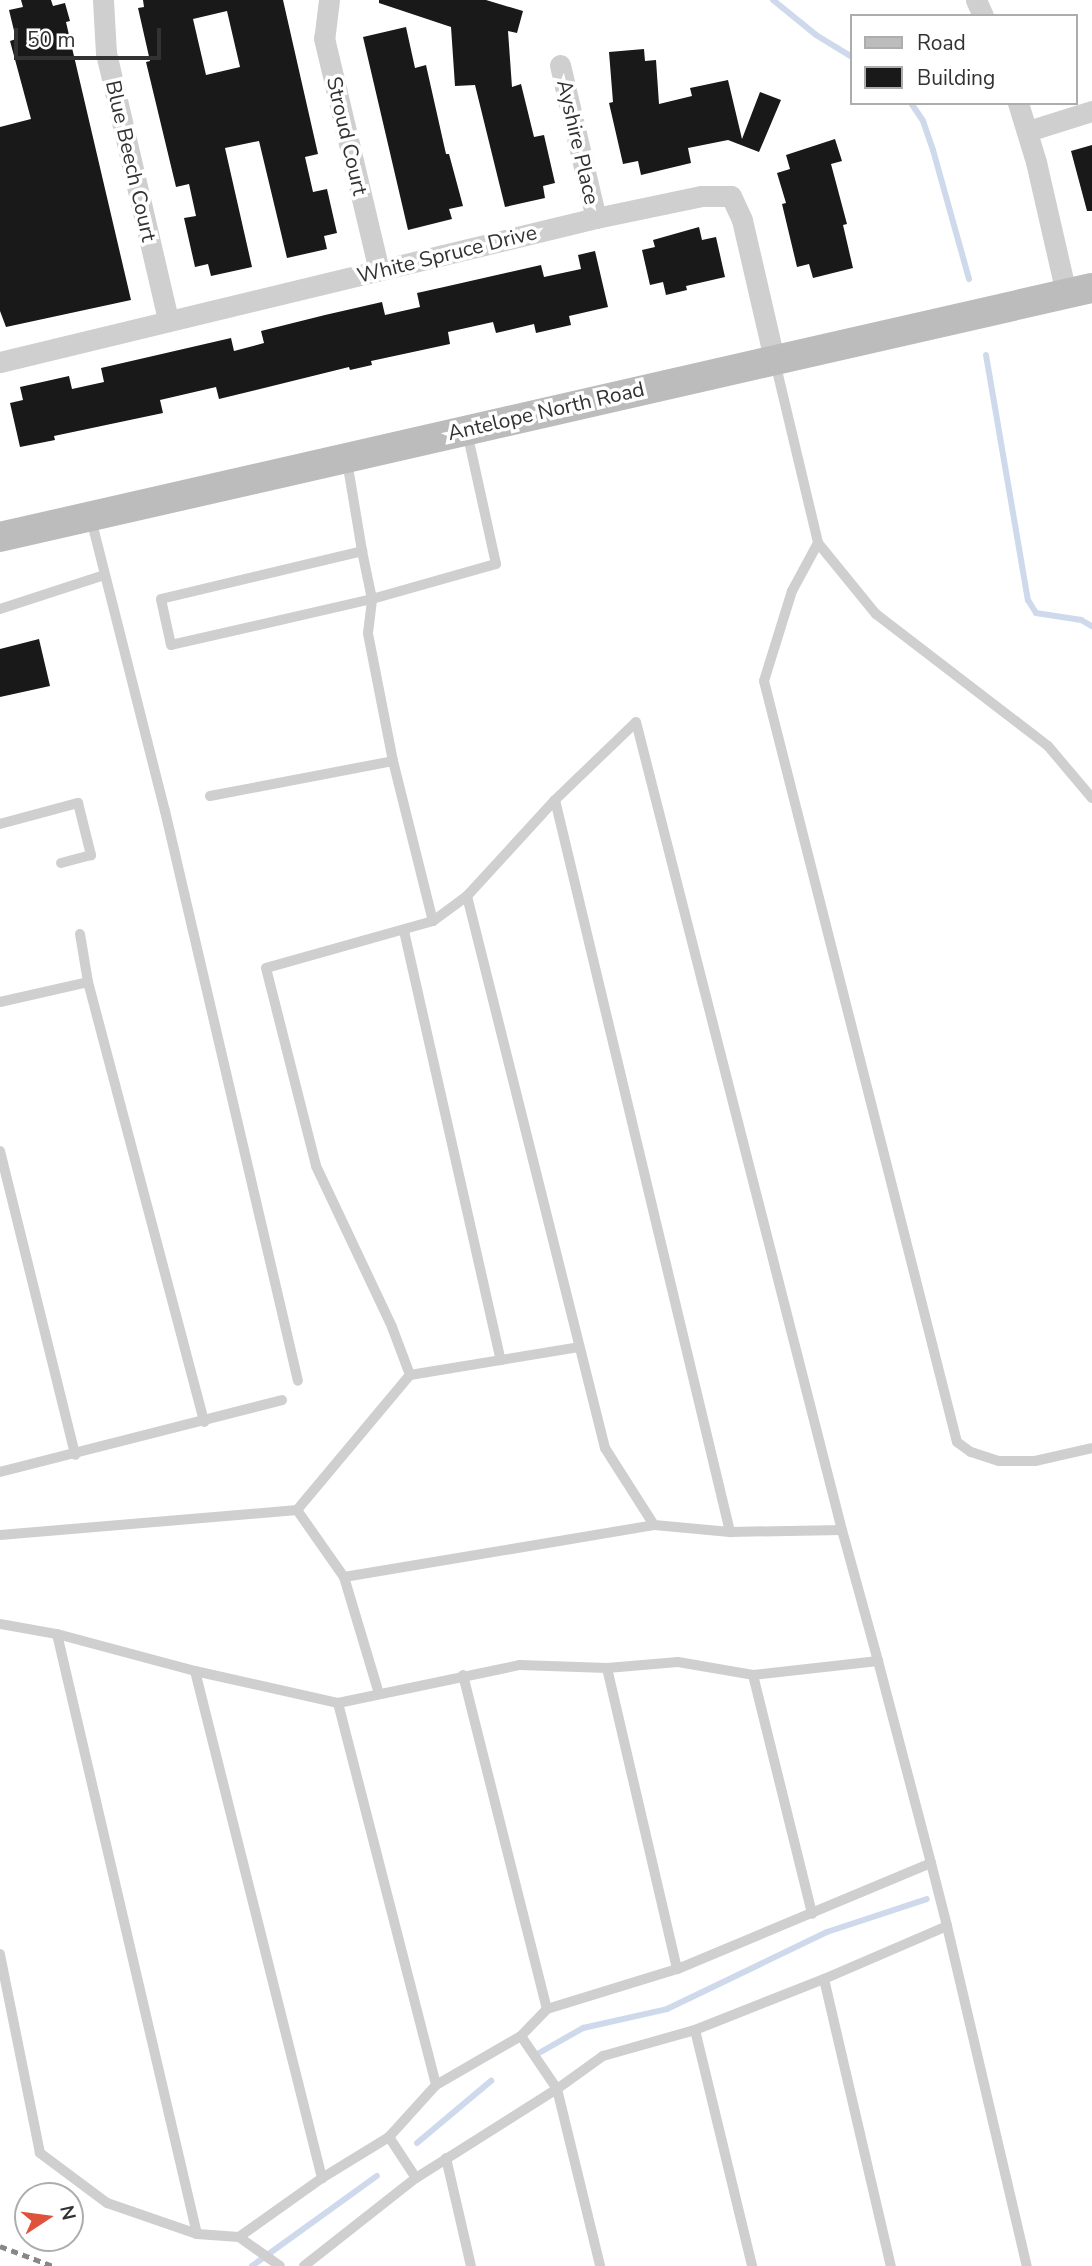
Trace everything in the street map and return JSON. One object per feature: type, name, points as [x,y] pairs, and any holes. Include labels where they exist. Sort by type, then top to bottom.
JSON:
[{"type":"main road","name":"Antelope North Road","points":[[0,537],[1079,290]]},
{"type":"street","name":"Blue Beech Court","points":[[103,0],[106,53],[168,320]]},
{"type":"street","name":"Stroud Court","points":[[329,0],[324,38],[379,271]]},
{"type":"street","name":"Ayshire Place","points":[[560,65],[596,218]]},
{"type":"street","points":[[1019,105],[1079,290]]},
{"type":"street","points":[[1028,131],[1092,111]]},
{"type":"street","name":"White Spruce Drive","points":[[0,362],[596,218],[701,196],[731,196],[742,220],[774,359]]},
{"type":"lane","points":[[774,359],[818,543],[876,614],[1048,746],[1092,798]]},
{"type":"lane","points":[[362,551],[161,600],[171,645],[372,599],[496,564],[466,430]]},
{"type":"lane","points":[[346,457],[372,599],[368,633],[393,761],[433,921]]},
{"type":"lane","points":[[90,516],[165,811],[298,1381]]},
{"type":"lane","points":[[818,543],[792,592],[764,681],[957,1442],[971,1452],[999,1461],[1035,1461],[1092,1448]]},
{"type":"lane","points":[[0,609],[104,575]]},
{"type":"lane","points":[[410,1375],[391,1327],[316,1166],[266,968],[433,921],[467,896],[555,800],[636,722],[842,1530],[932,1863],[1027,2266]]},
{"type":"lane","points":[[210,796],[393,761]]},
{"type":"lane","points":[[555,800],[730,1532]]},
{"type":"lane","points":[[0,824],[78,803],[91,855],[61,863]]},
{"type":"lane","points":[[467,896],[605,1448],[654,1525]]},
{"type":"lane","points":[[404,931],[501,1360]]},
{"type":"lane","points":[[80,934],[88,982],[204,1422]]},
{"type":"lane","points":[[0,1002],[88,982]]},
{"type":"lane","points":[[0,1151],[75,1455]]},
{"type":"lane","points":[[0,1535],[297,1510],[410,1375],[579,1347]]},
{"type":"lane","points":[[0,1472],[282,1400]]},
{"type":"lane","points":[[297,1510],[344,1577],[379,1694]]},
{"type":"lane","points":[[344,1577],[654,1525],[730,1532],[842,1530]]},
{"type":"lane","points":[[0,1624],[57,1634],[195,1671],[338,1703],[520,1665],[607,1668],[678,1662],[753,1675],[878,1661]]},
{"type":"lane","points":[[57,1634],[197,2234]]},
{"type":"lane","points":[[607,1668],[677,1969]]},
{"type":"lane","points":[[195,1671],[322,2178]]},
{"type":"lane","points":[[463,1675],[547,2009]]},
{"type":"lane","points":[[753,1675],[812,1913]]},
{"type":"lane","points":[[338,1703],[436,2085]]},
{"type":"lane","points":[[239,2237],[322,2178],[390,2137],[436,2085],[521,2036],[547,2009],[677,1969],[932,1863]]},
{"type":"lane","points":[[304,2266],[416,2178],[557,2089],[603,2056],[695,2029],[824,1979],[947,1926]]},
{"type":"lane","points":[[0,1954],[40,2153],[107,2203],[197,2234],[239,2237],[280,2266]]},
{"type":"lane","points":[[824,1979],[891,2266]]},
{"type":"lane","points":[[695,2029],[752,2266]]},
{"type":"lane","points":[[521,2036],[557,2089],[600,2266]]},
{"type":"lane","points":[[390,2137],[416,2178]]},
{"type":"lane","points":[[446,2158],[471,2266]]},
{"type":"building","points":[[21,0],[51,0],[53,6],[65,3],[70,21],[66,22],[131,300],[6,327],[0,311],[0,127],[31,119],[10,41],[16,39],[9,10],[23,7]]},
{"type":"building","points":[[143,0],[283,0],[318,154],[305,157],[313,192],[327,189],[337,233],[324,236],[327,249],[287,258],[259,141],[225,148],[252,267],[211,276],[208,264],[195,267],[184,218],[196,216],[189,184],[176,187],[146,62],[150,61],[138,8],[144,7]],"holes":[[[227,11],[240,67],[206,75],[193,19]]]},
{"type":"building","points":[[379,0],[486,0],[523,11],[517,33],[508,31],[512,87],[521,84],[534,137],[544,135],[555,183],[543,186],[545,198],[505,207],[475,85],[455,86],[451,27],[379,3]]},
{"type":"building","points":[[406,27],[415,68],[426,65],[446,154],[449,154],[463,206],[449,209],[452,219],[408,230],[363,37]]},
{"type":"building","points":[[644,49],[645,61],[656,60],[659,104],[692,96],[690,88],[728,80],[742,139],[760,92],[781,100],[759,152],[728,140],[688,148],[691,163],[641,175],[638,161],[623,164],[609,103],[613,102],[609,52]]},
{"type":"building","points":[[835,139],[842,161],[831,164],[847,224],[843,225],[853,268],[813,278],[809,264],[797,267],[782,204],[786,203],[777,173],[790,169],[786,155]]},
{"type":"building","points":[[1092,145],[1092,211],[1087,211],[1071,151]]},
{"type":"building","points":[[699,227],[702,240],[716,237],[725,277],[686,286],[687,290],[666,295],[663,282],[650,285],[642,250],[655,247],[653,240]]},
{"type":"building","points":[[595,251],[608,307],[569,316],[571,325],[536,333],[534,324],[496,333],[493,322],[448,332],[450,344],[371,361],[372,365],[350,370],[349,367],[219,399],[216,387],[160,400],[163,413],[54,436],[55,440],[20,447],[10,403],[23,400],[20,387],[69,376],[72,389],[104,382],[101,368],[231,338],[234,351],[264,343],[261,331],[382,302],[385,315],[420,307],[417,293],[541,265],[544,277],[581,269],[578,255]]},
{"type":"building","points":[[39,639],[50,686],[0,697],[0,649]]},
{"type":"waterway","points":[[773,0],[816,35],[850,56]]},
{"type":"waterway","points":[[912,105],[923,121],[933,150],[969,279]]},
{"type":"waterway","points":[[986,355],[1028,600],[1036,613],[1081,620],[1092,626]]},
{"type":"waterway","points":[[539,2053],[583,2028],[667,2009],[827,1932],[927,1899]]},
{"type":"waterway","points":[[417,2143],[491,2081]]},
{"type":"waterway","points":[[252,2266],[377,2176]]},
{"type":"railway","points":[[0,2246],[53,2266]]}]
